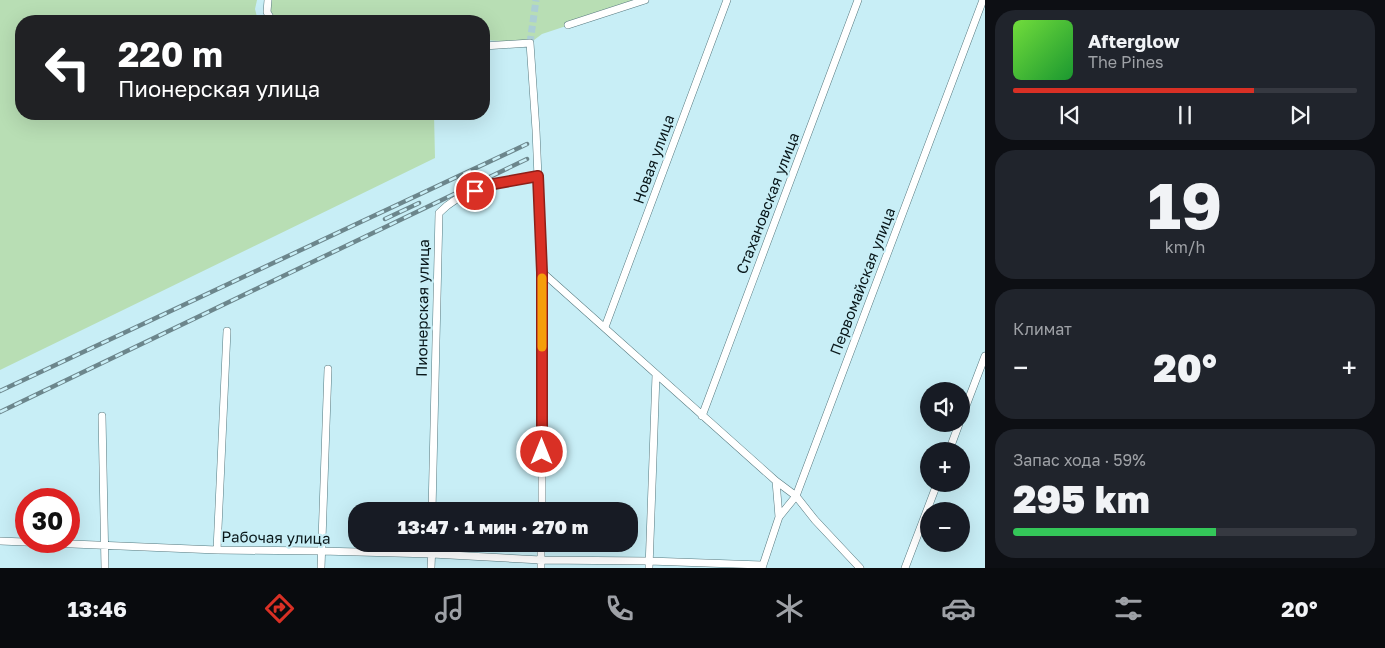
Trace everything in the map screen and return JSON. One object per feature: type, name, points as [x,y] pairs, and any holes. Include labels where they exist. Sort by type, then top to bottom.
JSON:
[{"type":"street","points":[[268,0],[267,12],[269,15]]},
{"type":"street","points":[[568,25],[645,0]]},
{"type":"street","name":"Новая улица","points":[[605,327],[727,0]]},
{"type":"street","name":"Стахановская улица","points":[[702,416],[858,0]]},
{"type":"street","name":"Первомайская улица","points":[[762,566],[779,517],[796,496],[983,0]]},
{"type":"street","points":[[490,46],[530,44],[542,272],[542,502]]},
{"type":"street","name":"Пионерская улица","points":[[432,502],[439,213],[449,203],[488,185],[538,176]]},
{"type":"street","points":[[542,272],[702,416],[776,481],[796,496],[815,520],[860,568]]},
{"type":"street","points":[[218,550],[227,331]]},
{"type":"street","points":[[970,395],[985,356]]},
{"type":"street","points":[[321,568],[328,369]]},
{"type":"street","points":[[649,564],[656,375]]},
{"type":"street","points":[[102,416],[105,568]]},
{"type":"street","points":[[776,481],[779,517]]},
{"type":"street","points":[[904,568],[933,492]]},
{"type":"street","name":"Рабочая улица","points":[[0,541],[218,550],[432,554],[541,564],[762,566]]},
{"type":"street","points":[[431,568],[432,554]]},
{"type":"green space","points":[[0,0],[257,0],[255,9],[256,15],[15,15],[15,120],[434,120],[435,158],[0,370]]},
{"type":"green space","points":[[268,0],[645,0],[542,34],[530,43],[490,40],[490,15],[271,15]]},
{"type":"tunnel","points":[[530,43],[536,0]]},
{"type":"railway","points":[[0,391],[527,144]]},
{"type":"railway","points":[[0,412],[527,159]]},
{"type":"railway","points":[[385,219],[419,203]]},
{"type":"slow traffic","points":[[542,278],[542,347]]},
{"type":"route","points":[[475,191],[488,185],[538,176],[542,272],[542,452]]}]
